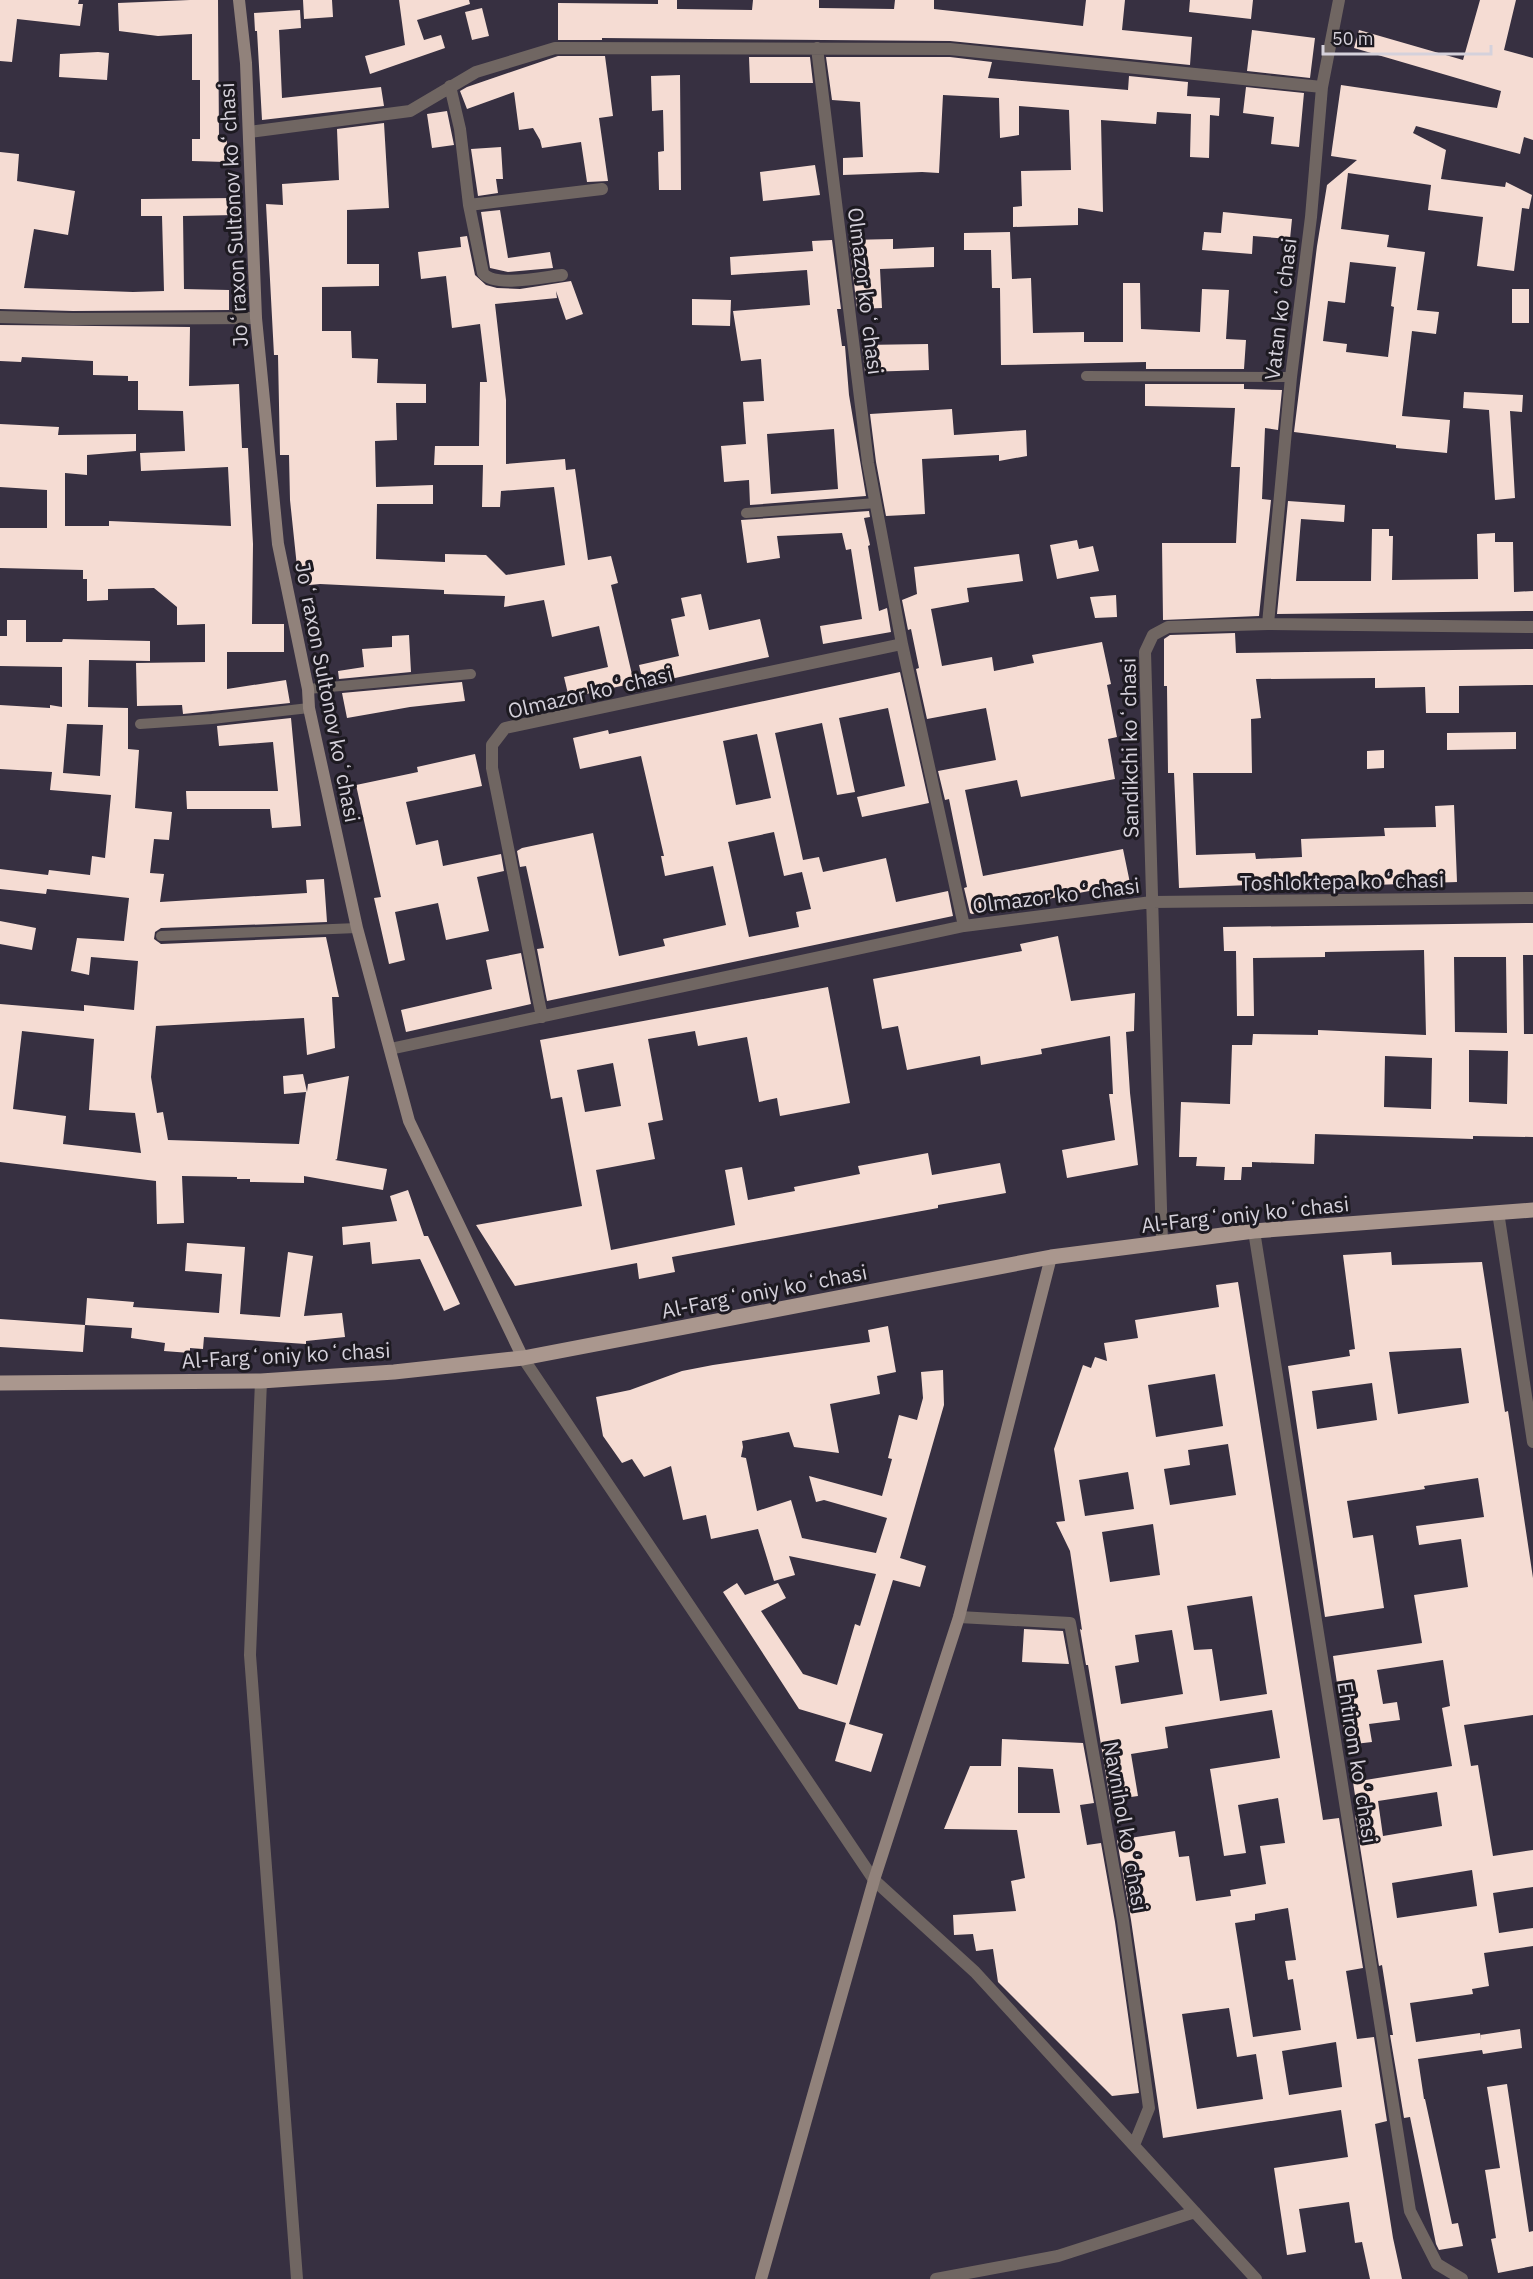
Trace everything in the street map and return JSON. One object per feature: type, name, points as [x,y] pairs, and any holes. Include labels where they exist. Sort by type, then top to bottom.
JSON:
[{"type":"main road","name":"Al-Fargʻoniy koʻchasi","points":[[0,1383],[261,1381],[394,1372],[523,1358],[1051,1257],[1254,1231],[1533,1210]]},
{"type":"street","name":"Joʻraxon Sultonov koʻchasi","points":[[239,0],[246,63],[256,318],[278,544],[308,689],[309,708],[357,928],[409,1121],[523,1358]]},
{"type":"street","name":"Vatan koʻchasi","points":[[1268,624],[1291,377],[1311,217],[1322,87],[1339,0]]},
{"type":"street","points":[[249,132],[410,111],[476,72],[555,48],[950,49],[1322,87]]},
{"type":"street","name":"Olmazor koʻchasi","points":[[817,48],[868,463],[902,645],[964,926]]},
{"type":"street","points":[[450,86],[460,129],[469,205],[483,273],[486,277],[503,281],[562,275]]},
{"type":"street","points":[[469,205],[602,189]]},
{"type":"street","points":[[0,316],[73,319],[256,318]]},
{"type":"street","name":"Sandikchi koʻchasi","points":[[1162,1243],[1144,652],[1153,635],[1168,627],[1268,624],[1533,627]]},
{"type":"street","name":"Olmazor koʻchasi","points":[[542,1017],[492,768],[492,745],[506,728],[902,645]]},
{"type":"street","name":"Toshloktepa koʻchasi","points":[[1152,902],[1533,898]]},
{"type":"street","name":"Olmazor koʻchasi","points":[[390,1049],[964,926],[1152,902]]},
{"type":"street","points":[[1498,1212],[1533,1442]]},
{"type":"street","name":"Ehtirom koʻchasi","points":[[1254,1231],[1410,2211],[1437,2264],[1462,2279]]},
{"type":"street","points":[[761,2279],[874,1880],[959,1617],[1051,1257]]},
{"type":"street","points":[[523,1358],[874,1880],[975,1972],[1257,2279]]},
{"type":"street","points":[[261,1381],[250,1655],[297,2279]]},
{"type":"street","name":"Navnihol koʻchasi","points":[[959,1617],[1070,1623],[1123,1921],[1149,2108],[1134,2145]]},
{"type":"street","points":[[936,2279],[1058,2256],[1195,2212]]},
{"type":"lane","points":[[1086,376],[1291,377]]},
{"type":"lane","points":[[746,513],[876,503]]},
{"type":"lane","points":[[308,689],[471,674]]},
{"type":"lane","points":[[140,724],[212,719],[309,708]]},
{"type":"lane","points":[[161,936],[357,928]]},
{"type":"building","points":[[0,0],[79,0],[78,4],[83,4],[80,26],[17,19],[12,62],[0,61]]},
{"type":"building","points":[[218,0],[219,139],[227,140],[226,162],[192,161],[192,139],[200,139],[200,80],[192,80],[192,34],[158,36],[119,31],[118,3]]},
{"type":"building","points":[[303,0],[332,0],[333,17],[304,19]]},
{"type":"building","points":[[399,0],[469,0],[470,4],[417,20],[424,40],[441,35],[445,48],[370,74],[365,56],[405,45]]},
{"type":"building","points":[[658,0],[677,0],[677,9],[752,10],[753,0],[819,0],[819,8],[894,9],[895,0],[934,0],[934,9],[1083,26],[1086,0],[1125,0],[1122,30],[1192,37],[1190,65],[950,41],[602,38],[602,40],[558,40],[558,3],[658,4]]},
{"type":"building","points":[[1190,0],[1253,0],[1251,19],[1189,12]]},
{"type":"building","points":[[1480,0],[1516,0],[1504,50],[1533,58],[1533,140],[1524,137],[1520,154],[1416,126],[1413,133],[1446,150],[1441,179],[1505,187],[1506,182],[1532,195],[1529,209],[1522,208],[1514,271],[1477,266],[1483,217],[1428,210],[1431,185],[1348,173],[1341,229],[1389,235],[1387,247],[1425,252],[1417,310],[1439,312],[1436,334],[1412,331],[1402,416],[1450,420],[1447,453],[1396,448],[1396,445],[1294,432],[1317,246],[1327,185],[1357,160],[1331,156],[1341,85],[1497,108],[1501,91],[1354,48],[1359,30],[1463,60]],"holes":[[[1350,262],[1396,267],[1388,357],[1346,352],[1347,344],[1323,341],[1328,301],[1345,303]]]},
{"type":"building","points":[[482,8],[489,36],[472,40],[465,12]]},
{"type":"building","points":[[300,10],[301,28],[279,30],[282,98],[381,87],[384,106],[262,120],[254,13]]},
{"type":"building","points":[[1252,30],[1315,38],[1310,78],[1247,71]]},
{"type":"building","points":[[109,53],[107,80],[59,77],[60,54]]},
{"type":"building","points":[[558,56],[605,56],[613,116],[599,118],[608,181],[587,182],[581,142],[542,148],[533,128],[519,130],[514,92],[467,109],[460,91]]},
{"type":"building","points":[[749,57],[810,57],[813,83],[750,83]]},
{"type":"building","points":[[826,57],[950,57],[992,62],[988,78],[1128,90],[1129,76],[1188,82],[1187,96],[1220,98],[1219,116],[1210,115],[1209,158],[1190,157],[1191,114],[1157,112],[1156,124],[1101,120],[1103,212],[1078,208],[1078,225],[1013,227],[1013,207],[1022,206],[1021,171],[1071,170],[1069,110],[1019,106],[1019,135],[1000,138],[999,98],[943,95],[939,173],[843,175],[843,158],[863,157],[860,102],[832,100]]},
{"type":"building","points":[[680,75],[681,190],[659,190],[658,152],[664,151],[663,110],[652,111],[651,76]]},
{"type":"building","points":[[1246,87],[1304,93],[1299,147],[1271,144],[1274,117],[1243,113]]},
{"type":"building","points":[[447,111],[454,145],[432,148],[427,114]]},
{"type":"building","points":[[384,123],[389,208],[347,210],[347,264],[379,264],[379,286],[322,287],[322,331],[351,331],[352,358],[378,359],[377,383],[426,384],[426,403],[396,403],[397,440],[375,441],[376,487],[433,485],[433,504],[377,504],[376,559],[445,562],[445,554],[486,555],[506,575],[565,565],[554,487],[501,491],[500,507],[482,507],[483,465],[434,465],[435,446],[479,446],[480,382],[487,382],[480,324],[452,328],[446,276],[421,279],[418,252],[461,247],[460,237],[467,236],[475,275],[486,285],[520,289],[571,281],[583,314],[566,320],[556,291],[557,298],[495,304],[506,400],[506,464],[565,459],[566,470],[575,469],[588,560],[611,556],[618,583],[611,585],[634,683],[569,698],[564,677],[608,667],[599,626],[552,637],[544,600],[504,607],[505,596],[444,594],[444,590],[320,584],[299,586],[290,500],[289,455],[280,455],[278,355],[274,355],[266,204],[283,205],[282,184],[339,180],[337,129]]},
{"type":"building","points":[[501,147],[503,179],[496,179],[498,193],[478,196],[471,149]]},
{"type":"building","points":[[0,152],[19,154],[17,181],[75,191],[68,235],[34,229],[24,288],[164,291],[162,216],[141,216],[141,199],[236,198],[236,215],[183,216],[184,289],[229,290],[229,310],[0,309]]},
{"type":"building","points":[[815,165],[820,195],[763,201],[760,172]]},
{"type":"building","points":[[500,210],[508,258],[550,252],[553,268],[508,272],[490,268],[481,212]]},
{"type":"building","points":[[1223,212],[1292,219],[1290,239],[1253,236],[1252,254],[1202,250],[1204,232],[1221,233]]},
{"type":"building","points":[[1010,232],[1012,279],[1031,278],[1033,333],[1084,332],[1084,342],[1123,342],[1123,283],[1140,283],[1141,329],[1200,332],[1202,289],[1229,290],[1226,339],[1246,340],[1244,369],[1146,369],[1146,362],[1001,365],[1000,288],[992,288],[991,250],[964,250],[964,233]]},
{"type":"building","points":[[893,239],[893,249],[934,247],[934,267],[880,269],[882,308],[857,309],[849,240]]},
{"type":"building","points":[[832,240],[841,309],[837,309],[842,346],[845,346],[849,395],[866,496],[750,505],[749,480],[724,482],[721,446],[746,444],[743,402],[764,401],[761,359],[741,361],[733,311],[810,305],[807,270],[731,275],[730,257],[813,251],[812,241]],"holes":[[[834,429],[838,489],[771,494],[767,434]]]},
{"type":"building","points":[[1512,289],[1529,289],[1529,323],[1512,323]]},
{"type":"building","points":[[692,299],[731,300],[730,326],[692,325]]},
{"type":"building","points":[[0,325],[190,327],[189,386],[239,384],[242,448],[248,448],[253,544],[252,624],[284,624],[284,652],[227,652],[227,689],[286,680],[290,703],[183,714],[182,705],[137,706],[136,663],[205,662],[205,624],[177,625],[177,607],[154,588],[108,589],[108,600],[87,601],[87,579],[83,579],[83,570],[0,568],[0,528],[47,528],[47,490],[0,487],[0,424],[59,427],[58,435],[136,434],[136,451],[87,455],[87,475],[65,473],[65,526],[109,526],[109,521],[231,526],[228,467],[141,471],[140,453],[185,451],[183,411],[138,410],[138,381],[128,381],[128,376],[93,375],[93,361],[22,357],[21,362],[0,361]]},
{"type":"building","points":[[928,344],[929,370],[865,372],[862,345]]},
{"type":"building","points":[[1145,384],[1244,384],[1244,389],[1282,390],[1278,430],[1265,428],[1262,499],[1271,500],[1259,616],[1163,620],[1162,543],[1236,543],[1240,467],[1231,467],[1235,408],[1145,406]]},
{"type":"building","points":[[1464,392],[1523,395],[1522,412],[1510,411],[1515,498],[1495,500],[1489,410],[1463,408]]},
{"type":"building","points":[[952,409],[954,435],[1026,430],[1027,456],[999,461],[999,455],[922,459],[925,514],[886,516],[870,414]]},
{"type":"building","points":[[1288,501],[1345,505],[1344,522],[1301,519],[1296,581],[1371,581],[1372,529],[1389,529],[1389,536],[1393,536],[1392,580],[1478,579],[1477,534],[1495,533],[1495,542],[1513,542],[1514,592],[1533,591],[1533,611],[1277,614]]},
{"type":"building","points":[[869,511],[870,517],[864,518],[879,611],[887,608],[891,632],[823,644],[820,626],[862,619],[851,549],[846,550],[842,533],[777,536],[780,558],[747,563],[741,520]]},
{"type":"building","points":[[1077,540],[1079,549],[1093,546],[1099,571],[1057,579],[1050,545]]},
{"type":"building","points":[[1019,554],[1023,581],[967,588],[969,602],[931,609],[942,666],[992,657],[994,671],[1034,663],[1032,655],[1102,642],[1111,684],[1107,685],[1117,737],[1108,739],[1115,779],[1021,797],[1017,780],[965,790],[983,876],[1123,849],[1130,883],[972,914],[964,888],[967,887],[949,799],[945,800],[938,771],[996,760],[986,708],[927,719],[916,669],[919,668],[911,629],[908,630],[902,600],[917,594],[914,567]]},
{"type":"building","points":[[701,594],[709,630],[760,619],[769,657],[644,685],[639,665],[679,656],[671,619],[685,616],[681,598]]},
{"type":"building","points":[[1116,595],[1117,617],[1095,618],[1090,597]]},
{"type":"building","points":[[7,620],[26,620],[26,642],[62,642],[63,639],[150,641],[150,661],[89,660],[88,707],[128,708],[128,749],[139,750],[135,808],[172,812],[169,840],[154,839],[150,873],[164,874],[160,902],[307,893],[306,880],[324,879],[327,922],[161,928],[155,932],[154,939],[161,944],[326,937],[339,997],[332,997],[335,1048],[307,1055],[304,1018],[156,1026],[151,1077],[157,1113],[163,1112],[168,1140],[299,1144],[306,1092],[284,1094],[283,1076],[303,1074],[307,1092],[308,1084],[349,1076],[337,1159],[335,1160],[387,1169],[383,1190],[304,1176],[304,1183],[250,1182],[250,1179],[237,1179],[237,1177],[182,1176],[184,1223],[157,1224],[156,1181],[0,1162],[0,1004],[84,1011],[84,1005],[134,1010],[138,961],[91,957],[89,975],[71,971],[77,938],[124,941],[129,898],[47,889],[46,894],[0,889],[0,869],[48,875],[49,870],[90,875],[92,856],[105,858],[111,795],[50,790],[52,772],[0,769],[0,705],[62,707],[62,667],[0,666],[0,636],[7,636]],"holes":[[[67,724],[103,725],[100,776],[63,773]],[[22,1031],[94,1039],[89,1110],[135,1113],[141,1153],[63,1144],[66,1116],[13,1109]]]},
{"type":"building","points":[[1235,633],[1236,653],[1533,649],[1533,685],[1459,686],[1459,713],[1426,713],[1425,687],[1375,688],[1375,678],[1256,679],[1261,718],[1251,719],[1252,773],[1193,773],[1196,855],[1255,853],[1256,859],[1302,857],[1301,839],[1385,836],[1384,828],[1436,827],[1435,806],[1454,805],[1457,882],[1318,887],[1318,882],[1179,888],[1174,773],[1168,773],[1164,639],[1170,635]]},
{"type":"building","points":[[409,635],[411,672],[339,679],[338,671],[364,667],[362,649],[392,647],[392,636]]},
{"type":"building","points":[[900,672],[929,803],[862,817],[857,797],[905,786],[888,708],[839,718],[855,792],[837,795],[822,723],[775,733],[803,860],[819,857],[823,872],[886,858],[896,902],[948,891],[953,916],[547,1001],[537,949],[544,948],[526,866],[520,867],[517,851],[522,848],[593,833],[619,956],[665,946],[663,939],[726,925],[713,866],[665,876],[661,856],[664,856],[641,756],[580,769],[573,738],[608,730],[609,734]],"holes":[[[757,734],[771,798],[736,805],[723,741]],[[774,832],[784,876],[802,872],[811,909],[796,912],[799,927],[749,937],[728,842]]]},
{"type":"building","points":[[462,682],[465,701],[410,707],[347,718],[342,693]]},
{"type":"building","points":[[291,718],[301,826],[272,828],[270,809],[187,809],[186,791],[278,791],[273,742],[219,746],[217,726]]},
{"type":"building","points":[[1516,732],[1516,749],[1447,750],[1447,733]]},
{"type":"building","points":[[1384,750],[1384,768],[1367,769],[1367,751]]},
{"type":"building","points":[[475,754],[482,786],[406,802],[416,845],[438,840],[443,866],[501,854],[504,871],[477,877],[489,931],[446,940],[438,903],[395,912],[405,960],[389,964],[374,898],[381,897],[356,785],[418,772],[417,767]]},
{"type":"building","points":[[0,921],[36,928],[32,950],[0,944]]},
{"type":"building","points":[[1533,923],[1533,955],[1523,955],[1524,1034],[1533,1034],[1533,1137],[1473,1136],[1473,1139],[1315,1134],[1314,1164],[1252,1162],[1252,1167],[1242,1167],[1241,1180],[1224,1180],[1225,1167],[1196,1166],[1197,1157],[1179,1157],[1181,1102],[1230,1104],[1232,1045],[1252,1045],[1253,1034],[1318,1035],[1318,1030],[1426,1035],[1424,950],[1325,952],[1325,957],[1253,958],[1254,1016],[1237,1016],[1236,951],[1224,951],[1223,927]],"holes":[[[1454,957],[1506,957],[1507,1033],[1455,1032]],[[1469,1050],[1508,1051],[1507,1104],[1469,1102]],[[1385,1056],[1432,1058],[1431,1109],[1384,1107]]]},
{"type":"building","points":[[1058,936],[1071,1001],[1135,993],[1134,1031],[1126,1032],[1138,1165],[1067,1178],[1062,1150],[1115,1140],[1109,1094],[1113,1094],[1110,1036],[1041,1049],[1042,1054],[981,1065],[980,1056],[907,1070],[898,1026],[882,1029],[873,979],[1022,951],[1020,944]]},
{"type":"building","points":[[521,953],[531,1004],[406,1032],[401,1010],[492,989],[486,960]]},
{"type":"building","points":[[828,987],[850,1103],[780,1116],[777,1098],[759,1102],[747,1037],[698,1046],[695,1031],[648,1039],[663,1120],[648,1123],[655,1159],[596,1170],[611,1250],[735,1225],[725,1170],[742,1167],[748,1200],[795,1191],[794,1187],[860,1174],[858,1166],[928,1153],[932,1175],[1000,1163],[1006,1193],[938,1205],[938,1208],[672,1257],[675,1272],[639,1279],[637,1263],[515,1286],[476,1225],[582,1206],[562,1097],[551,1099],[540,1040]],"holes":[[[613,1063],[621,1106],[585,1112],[577,1070]]]},
{"type":"building","points":[[408,1190],[424,1236],[428,1236],[460,1304],[444,1311],[420,1259],[372,1264],[370,1242],[343,1245],[342,1227],[397,1221],[390,1196]]},
{"type":"building","points":[[187,1243],[245,1247],[240,1314],[280,1317],[288,1252],[313,1256],[304,1316],[342,1313],[345,1337],[306,1341],[306,1344],[204,1337],[203,1349],[190,1348],[190,1353],[164,1351],[165,1343],[131,1338],[132,1328],[85,1325],[87,1298],[134,1302],[133,1307],[219,1313],[222,1274],[185,1271]]},
{"type":"building","points":[[1391,1252],[1392,1265],[1482,1262],[1505,1412],[1508,1411],[1533,1578],[1533,1715],[1464,1725],[1471,1766],[1478,1765],[1493,1856],[1533,1850],[1533,1887],[1493,1893],[1499,1933],[1533,1928],[1533,1946],[1484,1953],[1489,1986],[1472,1989],[1473,1994],[1410,2003],[1416,2042],[1520,2029],[1522,2048],[1483,2054],[1482,2050],[1418,2059],[1424,2099],[1452,2224],[1458,2223],[1463,2246],[1439,2250],[1410,2117],[1404,2118],[1390,2035],[1393,2035],[1382,1965],[1379,1966],[1355,1815],[1358,1815],[1353,1782],[1452,1766],[1442,1708],[1450,1706],[1443,1660],[1377,1670],[1383,1704],[1397,1702],[1400,1720],[1369,1724],[1372,1742],[1346,1745],[1333,1656],[1422,1643],[1414,1595],[1468,1587],[1461,1539],[1419,1545],[1416,1526],[1484,1517],[1478,1478],[1347,1501],[1353,1538],[1373,1535],[1384,1608],[1325,1617],[1288,1366],[1350,1356],[1349,1350],[1355,1349],[1343,1255]],"holes":[[[1461,1348],[1469,1403],[1398,1414],[1389,1352]],[[1372,1383],[1377,1420],[1317,1429],[1312,1391]],[[1437,1792],[1442,1826],[1383,1836],[1378,1801]],[[1472,1870],[1477,1906],[1397,1918],[1392,1883]]]},
{"type":"building","points":[[1238,1282],[1323,1820],[1339,1818],[1363,1968],[1346,1971],[1357,2039],[1374,2037],[1387,2121],[1375,2124],[1393,2238],[1402,2279],[1370,2279],[1362,2242],[1355,2243],[1349,2202],[1299,2209],[1306,2252],[1287,2255],[1274,2168],[1348,2157],[1341,2110],[1163,2138],[1117,1840],[1175,1831],[1179,1857],[1189,1856],[1196,1901],[1231,1896],[1230,1890],[1266,1884],[1260,1846],[1285,1843],[1278,1798],[1238,1805],[1246,1853],[1224,1856],[1210,1769],[1280,1758],[1272,1710],[1165,1727],[1168,1748],[1131,1754],[1138,1796],[1110,1800],[1080,1629],[1082,1630],[1070,1551],[1056,1522],[1065,1521],[1054,1449],[1083,1365],[1091,1368],[1095,1357],[1107,1361],[1104,1343],[1138,1338],[1135,1320],[1219,1307],[1216,1285]],"holes":[[[1215,1374],[1223,1426],[1156,1437],[1148,1385]],[[1228,1444],[1236,1495],[1170,1505],[1164,1469],[1190,1465],[1188,1450]],[[1128,1472],[1134,1509],[1085,1516],[1079,1480]],[[1153,1524],[1160,1575],[1110,1582],[1102,1532]],[[1252,1596],[1267,1694],[1220,1701],[1212,1649],[1194,1650],[1187,1606]],[[1172,1630],[1183,1694],[1121,1704],[1115,1666],[1139,1662],[1135,1635]],[[1288,1908],[1296,1960],[1285,1961],[1288,1980],[1293,1979],[1301,2030],[1253,2037],[1235,1923],[1255,1920],[1255,1914]],[[1229,2008],[1237,2057],[1256,2054],[1263,2099],[1197,2109],[1182,2014]],[[1336,2042],[1342,2087],[1289,2095],[1282,2051]]]},
{"type":"building","points":[[0,1319],[85,1325],[83,1352],[0,1347]]},
{"type":"building","points":[[888,1326],[896,1372],[877,1376],[880,1394],[830,1404],[839,1453],[794,1447],[789,1432],[742,1441],[741,1457],[746,1458],[757,1511],[791,1500],[802,1538],[876,1553],[887,1518],[824,1500],[816,1502],[809,1476],[882,1496],[892,1459],[888,1458],[899,1415],[917,1420],[923,1398],[921,1372],[943,1370],[944,1405],[900,1558],[926,1566],[920,1587],[893,1580],[849,1724],[883,1734],[871,1772],[835,1761],[846,1723],[799,1709],[723,1592],[737,1583],[745,1595],[778,1583],[786,1598],[761,1611],[803,1674],[837,1685],[855,1624],[860,1626],[876,1574],[789,1556],[795,1575],[774,1581],[758,1529],[711,1539],[706,1515],[683,1520],[671,1466],[644,1477],[632,1459],[622,1463],[603,1436],[596,1397],[630,1390],[682,1371],[870,1342],[868,1330]]},
{"type":"building","points":[[1024,1629],[1063,1631],[1069,1664],[1022,1662]]},
{"type":"building","points":[[1002,1739],[1083,1743],[1094,1803],[1080,1805],[1087,1845],[1101,1843],[1115,1922],[1139,2093],[1112,2096],[998,1982],[993,1949],[976,1951],[973,1934],[954,1935],[953,1915],[1016,1911],[1011,1881],[1025,1878],[1017,1830],[944,1829],[970,1766],[1001,1766]],"holes":[[[1018,1767],[1053,1769],[1060,1813],[1018,1813]]]},
{"type":"building","points":[[1507,2084],[1529,2232],[1533,2231],[1533,2266],[1498,2273],[1491,2239],[1496,2238],[1485,2170],[1500,2168],[1487,2087]]}]
